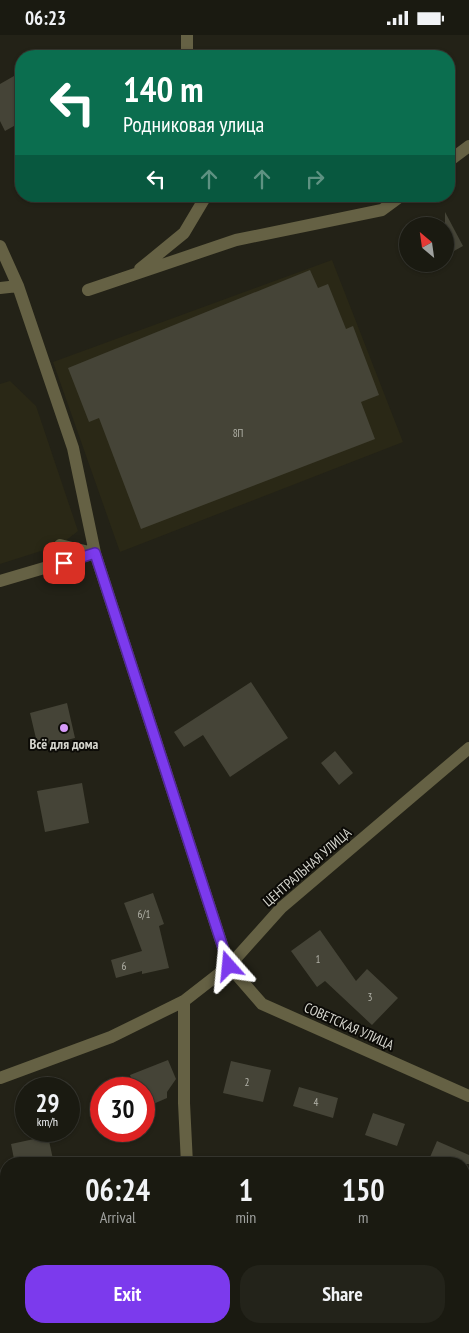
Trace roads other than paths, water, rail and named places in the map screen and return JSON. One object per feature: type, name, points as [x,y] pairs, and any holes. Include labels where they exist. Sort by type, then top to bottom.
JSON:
[{"type":"street","points":[[187,50],[188,35]]},
{"type":"street","points":[[455,156],[469,146]]},
{"type":"street","points":[[133,275],[184,233],[202,202]]},
{"type":"street","points":[[88,291],[236,239],[382,210],[393,202]]},
{"type":"street","points":[[0,246],[18,287],[73,448],[95,553],[229,966]]},
{"type":"street","points":[[0,288],[18,287]]},
{"type":"street","points":[[60,545],[95,553]]},
{"type":"street","points":[[0,581],[95,553]]},
{"type":"street","name":"ЦЕНТРАЛЬНАЯ УЛИЦА","points":[[0,1078],[111,1037],[184,1001],[229,966],[281,908],[469,747]]},
{"type":"street","name":"СОВЕТСКАЯ УЛИЦА","points":[[229,966],[262,1004],[469,1096]]},
{"type":"street","points":[[184,1001],[184,1103],[187,1157]]},
{"type":"place","name":"Всё для дома","points":[[64,728]]}]
